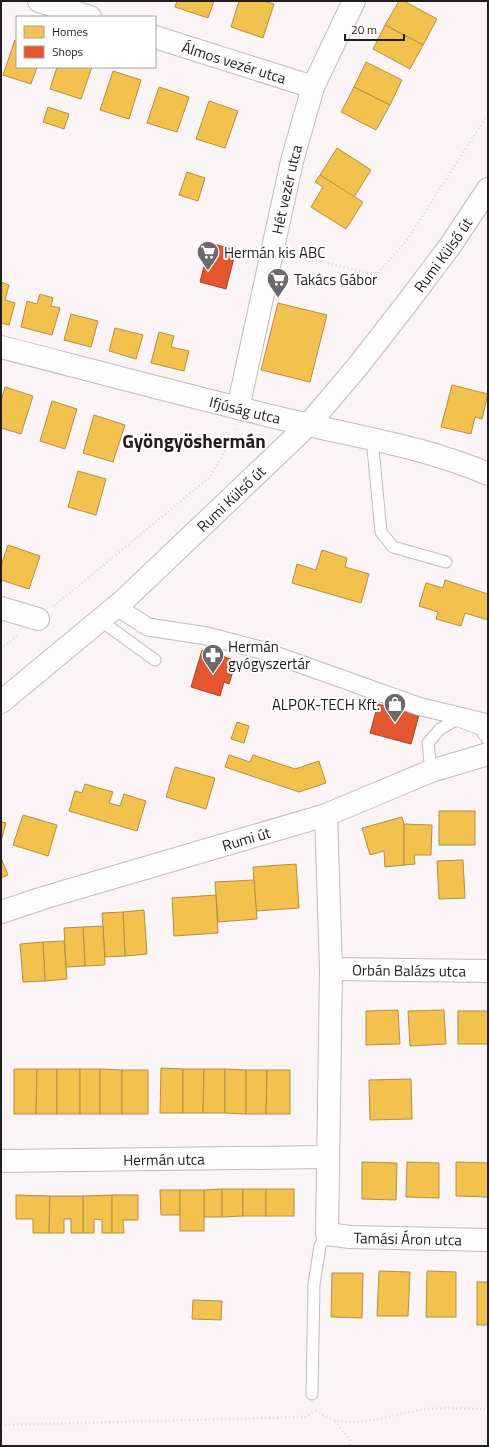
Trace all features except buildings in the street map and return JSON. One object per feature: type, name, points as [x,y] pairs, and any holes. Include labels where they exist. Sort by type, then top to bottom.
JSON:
[{"type":"street","points":[[39,1],[87,16]]},
{"type":"street","name":"Hét vezér utca","points":[[238,408],[292,161],[313,87],[354,1]]},
{"type":"street","name":"Álmos vezér utca","points":[[156,37],[313,87]]},
{"type":"street","name":"Rumi Külső út","points":[[1,702],[117,607],[183,547],[245,484],[308,425],[358,366],[450,246],[488,189]]},
{"type":"street","name":"Ifjúság utca","points":[[1,347],[238,408],[308,425],[372,438],[488,474]]},
{"type":"street","points":[[117,607],[148,627],[207,636],[261,650],[411,703],[488,723]]},
{"type":"street","points":[[1,608],[38,619]]},
{"type":"street","name":"Rumi út","points":[[1,912],[43,898],[326,815],[431,771],[488,754]]},
{"type":"street","points":[[326,815],[331,969],[327,1234]]},
{"type":"street","name":"Orbán Balázs utca","points":[[331,969],[488,971]]},
{"type":"street","name":"Hermán utca","points":[[1,1161],[327,1157]]},
{"type":"street","name":"Tamási Áron utca","points":[[327,1234],[350,1237],[488,1240]]},
{"type":"lane","points":[[372,438],[382,532],[393,547],[446,562]]},
{"type":"lane","points":[[101,621],[155,660]]},
{"type":"lane","points":[[431,771],[428,743],[440,729],[456,720],[480,729],[488,740]]},
{"type":"lane","points":[[312,1394],[314,1284],[320,1246],[327,1234]]},
{"type":"path","points":[[272,252],[300,256],[376,275],[407,240],[488,114]]},
{"type":"path","points":[[1,649],[210,477],[233,436],[238,408]]},
{"type":"path","points":[[312,1394],[317,1410],[334,1421],[350,1440],[350,1446]]},
{"type":"path","points":[[334,1421],[357,1422],[429,1409],[488,1408]]},
{"type":"path","points":[[1,1425],[305,1417],[317,1410]]},
{"type":"place","name":"Hermán kis ABC","points":[[208,272]]},
{"type":"place","name":"Takács Gábor","points":[[278,298]]},
{"type":"place","name":"Hermán gyógyszertár","points":[[213,674]]},
{"type":"place","name":"ALPOK-TECH Kft.","points":[[395,724]]},
{"type":"district","name":"Gyöngyöshermán","points":[[194,440]]}]
